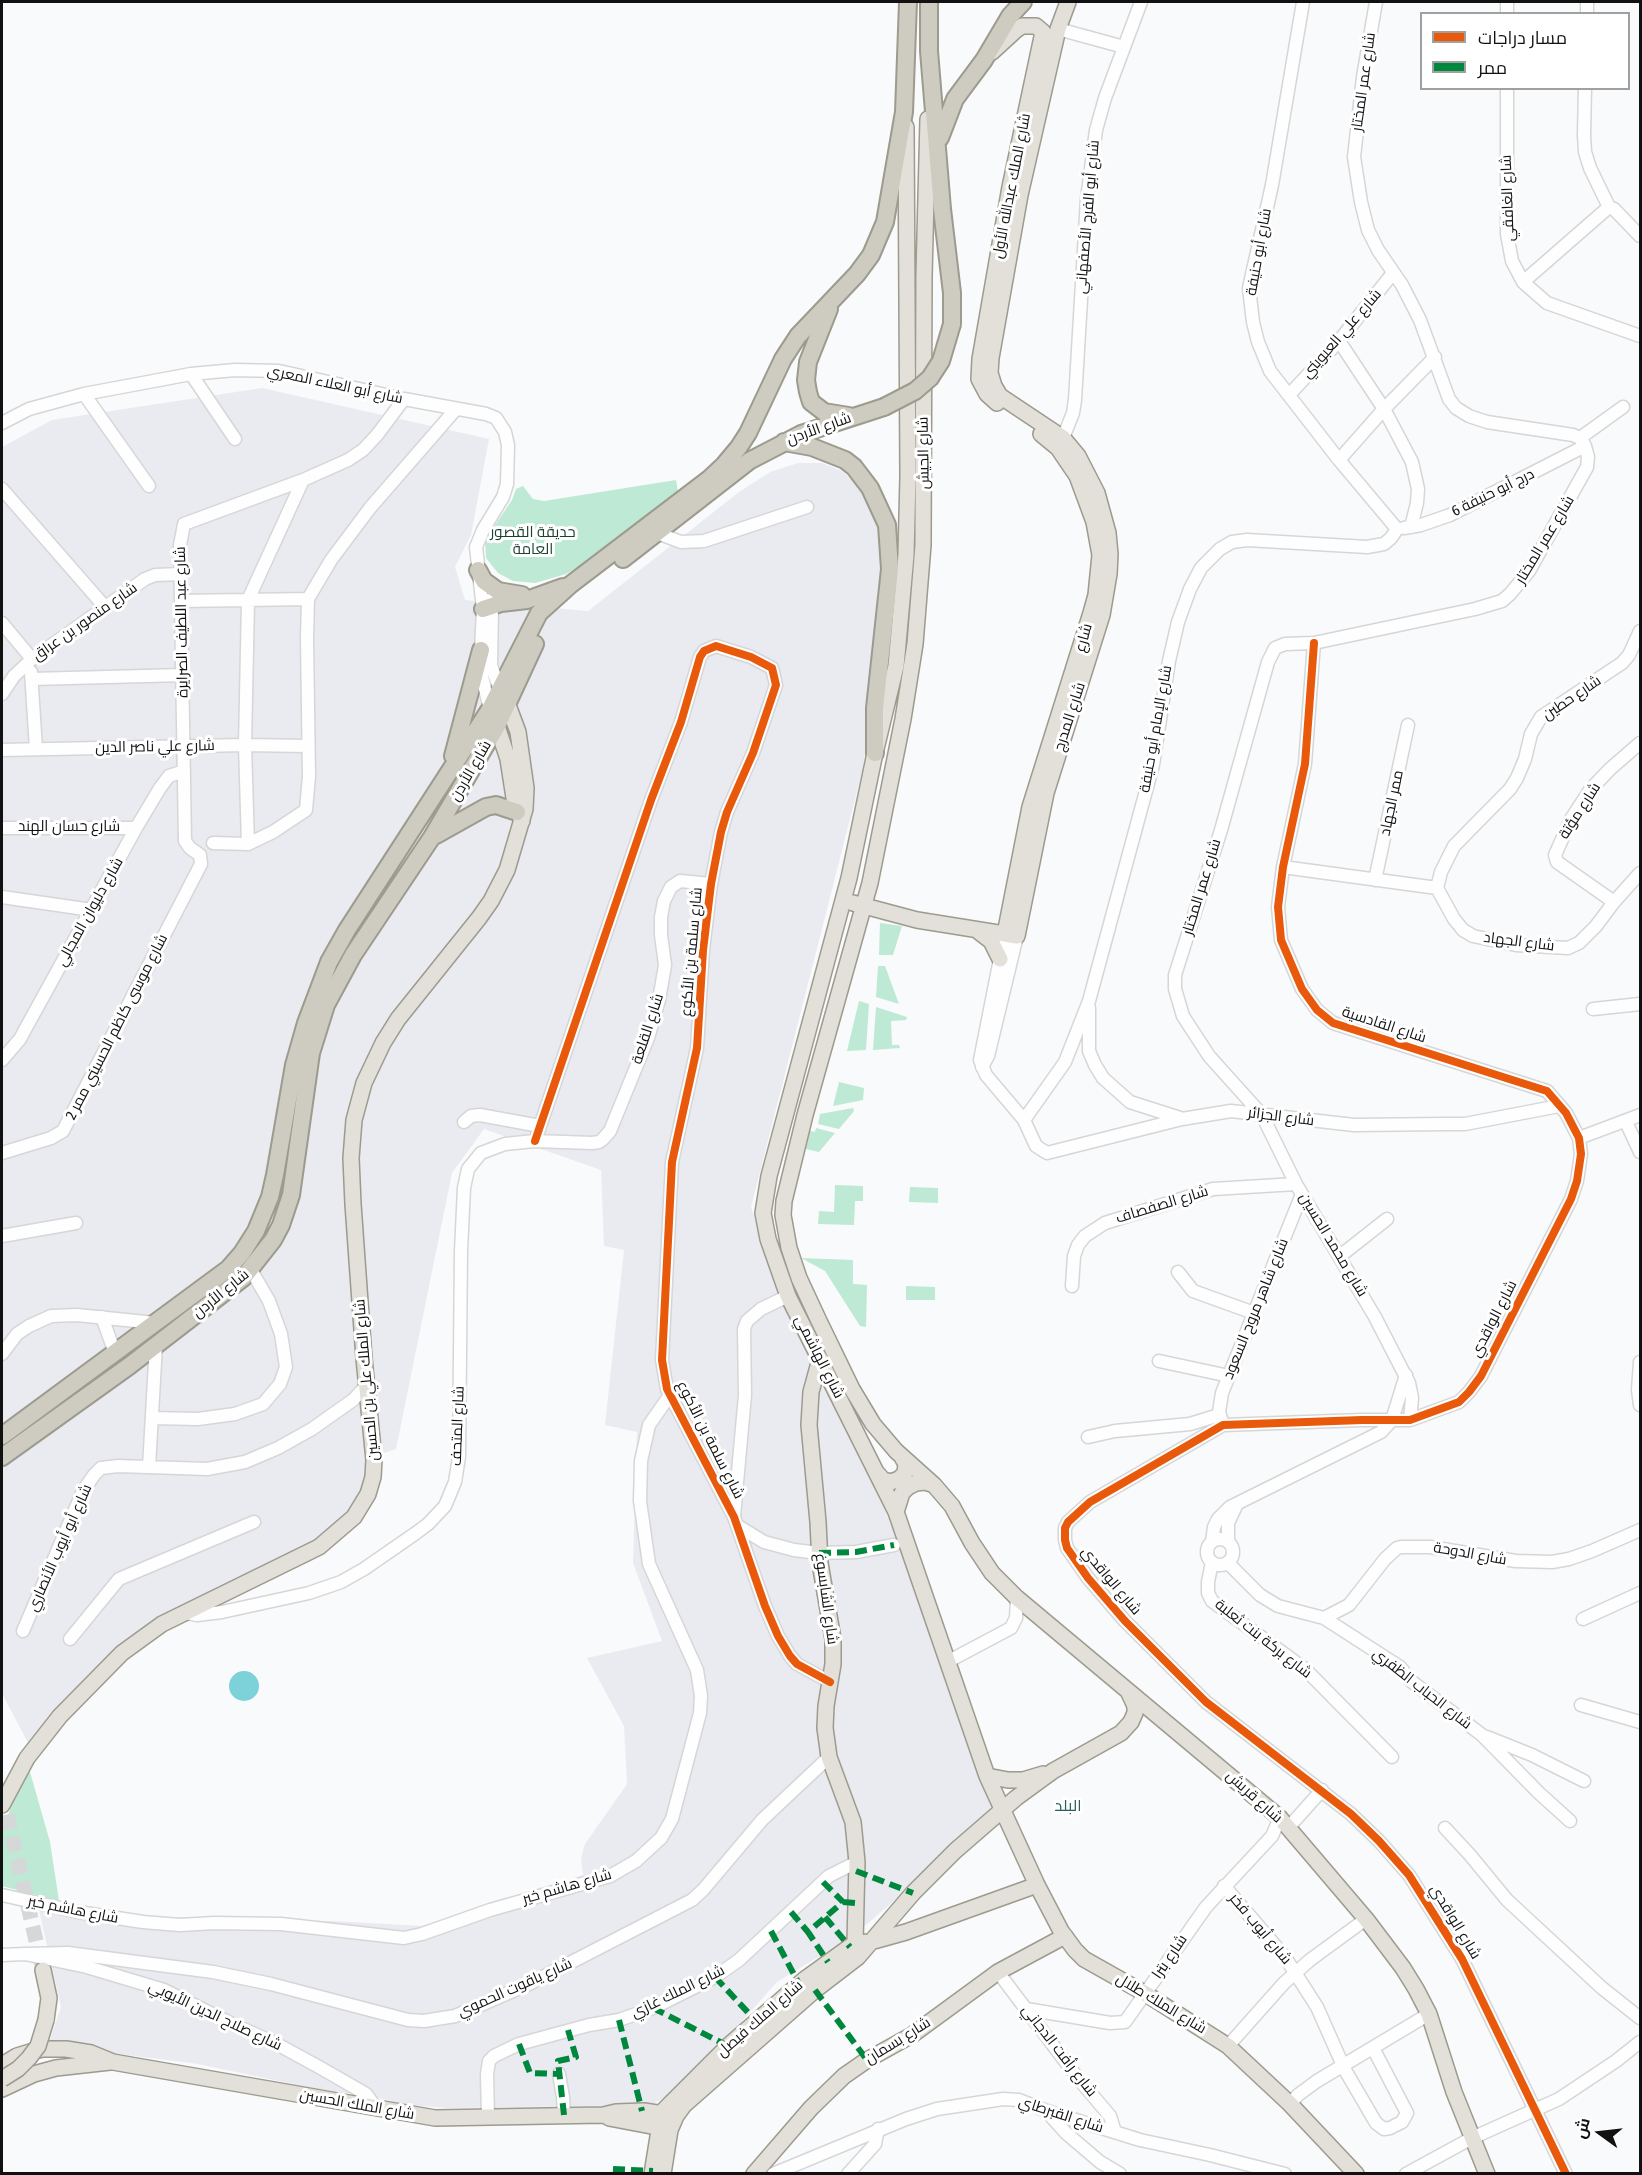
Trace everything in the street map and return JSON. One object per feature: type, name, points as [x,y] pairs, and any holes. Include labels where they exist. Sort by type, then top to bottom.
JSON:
[{"type":"highway","name":"شارع الجيش","points":[[906,88],[908,2]]},
{"type":"highway","name":"شارع الجيش","points":[[929,2],[929,51]]},
{"type":"highway","points":[[938,144],[955,99],[1023,2]]},
{"type":"highway","name":"شارع الأردن","points":[[2,1436],[228,1269],[256,1231],[270,1197],[294,1065],[321,980],[347,930],[490,709],[504,697],[552,612],[749,461],[783,442],[818,428],[884,407],[915,391],[930,378],[941,361],[952,324],[952,293],[942,210],[929,51]]},
{"type":"highway","name":"شارع الأردن","points":[[2,1457],[156,1345],[243,1278],[273,1240],[291,1195],[311,1053],[326,1005],[353,955],[432,837],[497,726],[504,697],[539,614],[570,585],[709,479],[739,447],[791,345],[857,274],[871,255],[885,222],[906,88]]},
{"type":"highway","points":[[831,303],[808,362],[807,392],[811,402],[824,412],[853,416]]},
{"type":"highway","points":[[783,442],[812,447],[845,460],[870,488],[887,525],[890,569],[875,708],[875,753]]},
{"type":"highway","points":[[479,577],[498,591],[516,596],[538,596]]},
{"type":"highway","points":[[487,607],[527,600],[570,585]]},
{"type":"highway","points":[[448,774],[481,650]]},
{"type":"highway","points":[[432,837],[486,807],[496,806],[520,816]]},
{"type":"highway","points":[[2,1465],[23,1442]]},
{"type":"main road","name":"شارع الملك عبدالله الأول","points":[[990,390],[990,365],[1020,195],[1058,29],[1068,2]]},
{"type":"main road","name":"شارع الملك عبدالله الأول","points":[[984,60],[1022,26],[1036,26],[1043,32],[1010,187],[980,359],[979,379],[1000,396],[1004,404]]},
{"type":"main road","name":"شارع الجيش","points":[[864,902],[870,883],[915,644],[923,545],[924,276],[929,51]]},
{"type":"main road","name":"شارع الجيش","points":[[844,895],[896,666],[906,555],[909,413],[906,88]]},
{"type":"main road","name":"شارع المدرج","points":[[1004,404],[1078,456],[1104,514],[1105,554],[1109,574],[1073,690],[1012,931]]},
{"type":"main road","name":"شارع الملك علي بن الحسين","points":[[2,1805],[27,1758],[60,1716],[122,1653],[146,1634],[319,1547],[354,1517],[368,1494],[374,1469],[366,1386],[351,1158],[354,1120],[373,1063],[398,1018],[491,901],[507,870],[520,816],[526,803],[524,764],[518,732],[504,697]]},
{"type":"main road","points":[[490,709],[497,726]]},
{"type":"main road","name":"شارع الملك علي بن الحسين","points":[[497,726],[510,767],[520,816]]},
{"type":"main road","points":[[844,895],[888,913],[975,930],[1012,931]]},
{"type":"main road","name":"شارع الهاشمي","points":[[844,895],[764,1199],[763,1213],[768,1239],[788,1296],[896,1512],[987,1776],[1002,1810]]},
{"type":"main road","points":[[864,902],[1012,931]]},
{"type":"main road","name":"شارع الهاشمي","points":[[864,902],[802,1126],[784,1201],[783,1215],[789,1248],[799,1278],[847,1380],[873,1424],[902,1457],[933,1485]]},
{"type":"main road","points":[[858,926],[869,917],[888,913]]},
{"type":"main road","points":[[975,930],[991,941],[1000,959]]},
{"type":"main road","name":"شارع الشابسوغ","points":[[820,1359],[812,1385],[809,1425],[819,1522],[819,1553],[833,1640],[833,1664],[825,1728],[829,1756],[853,1822],[862,1943]]},
{"type":"main road","points":[[877,1473],[883,1480],[891,1482],[899,1479],[905,1473],[906,1464],[902,1457]]},
{"type":"main road","points":[[896,1512],[902,1493],[908,1487],[925,1482],[933,1485]]},
{"type":"main road","name":"شارع قريش","points":[[933,1485],[952,1506],[992,1573],[1017,1598],[1284,1823],[1366,1919],[1412,1982],[1429,2014],[1472,2138],[1487,2174]]},
{"type":"main road","points":[[987,1776],[1023,1780],[1053,1771],[1121,1733],[1131,1722],[1135,1713],[1135,1706],[1127,1690]]},
{"type":"main road","name":"شارع الملك فيصل","points":[[667,2121],[738,2056],[858,1957],[862,1943],[955,1851],[1002,1810],[1053,1771]]},
{"type":"main road","name":"شارع الملك طلال","points":[[1002,1810],[1037,1885],[1075,1950],[1084,1959],[1146,1994],[1227,2046],[1290,2104],[1356,2174]]},
{"type":"main road","points":[[862,1943],[906,1932],[1037,1885]]},
{"type":"main road","name":"شارع بسمان","points":[[754,2174],[811,2108],[844,2076],[867,2060],[912,2035],[998,1972],[1065,1936]]},
{"type":"main road","points":[[2,2079],[18,2069],[38,2046],[46,2020],[49,1998],[43,1970]]},
{"type":"main road","points":[[52,2049],[56,2068]]},
{"type":"main road","name":"شارع الملك الحسين","points":[[2,2065],[17,2056],[52,2049],[91,2053],[113,2062]]},
{"type":"main road","name":"شارع الملك الحسين","points":[[2,2089],[34,2074],[56,2068],[113,2062],[152,2067],[377,2109],[443,2118],[603,2115],[616,2112],[667,2121]]},
{"type":"main road","points":[[652,2174],[667,2121]]},
{"type":"main road","points":[[663,2174],[667,2121]]},
{"type":"street","name":"شارع أبو الفرج الأصفهاني","points":[[1061,443],[1073,413],[1075,400],[1087,198],[1096,130],[1105,98],[1140,2]]},
{"type":"street","name":"شارع أبو حنيفة","points":[[1303,2],[1272,185],[1249,288],[1253,322],[1269,370],[1397,529]]},
{"type":"street","name":"شارع عمر المختار","points":[[1262,1115],[1209,1056],[1183,1016],[1175,989],[1175,975],[1221,830],[1271,654],[1275,648],[1285,644],[1314,643],[1475,609],[1502,601],[1529,571],[1587,467],[1588,456],[1582,442],[1550,430],[1487,422],[1461,412],[1449,399],[1420,320],[1368,230],[1354,157],[1363,77],[1376,2]]},
{"type":"street","points":[[1058,29],[1124,47]]},
{"type":"street","name":"شارع الغافقي","points":[[1507,90],[1507,234],[1512,261],[1523,282],[1547,303],[1641,336]]},
{"type":"street","points":[[1585,90],[1585,152],[1590,168],[1609,207],[1614,209],[1641,236]]},
{"type":"street","points":[[1523,282],[1609,207]]},
{"type":"street","name":"شارع علي العبويني","points":[[1289,395],[1339,341],[1394,273]]},
{"type":"street","points":[[1339,341],[1384,409],[1412,462],[1418,489],[1411,526]]},
{"type":"street","points":[[1340,460],[1384,409],[1435,357]]},
{"type":"street","name":"شارع أبو العلاء المعري","points":[[2,423],[29,409],[84,394],[191,374],[236,370],[279,371],[404,399],[486,414],[496,418],[505,432],[508,445],[506,491],[483,530],[476,547],[479,577]]},
{"type":"street","points":[[191,374],[235,439]]},
{"type":"street","points":[[84,394],[149,486]]},
{"type":"street","name":"شارع عبد اللطيف الصرايرة","points":[[201,864],[200,855],[184,841],[180,545],[184,524],[303,480],[348,460],[363,450],[404,399]]},
{"type":"street","name":"درج أبو حنيفة 6","points":[[1397,529],[1450,515],[1582,442],[1623,407]]},
{"type":"street","points":[[213,843],[248,844],[273,832],[307,806],[308,599],[331,561],[370,508],[456,409]]},
{"type":"street","points":[[248,844],[245,745],[248,600],[303,480]]},
{"type":"street","points":[[2,489],[105,607]]},
{"type":"street","points":[[657,533],[681,542],[704,541],[807,507]]},
{"type":"street","name":"شارع الإمام أبو حنيفة","points":[[1024,1120],[1049,1088],[1065,1062],[1089,1001],[1153,765],[1169,661],[1178,622],[1190,589],[1201,568],[1220,549],[1232,542],[1246,540],[1367,547],[1384,544],[1397,529]]},
{"type":"street","name":"شارع منصور بن عراق","points":[[2,694],[14,676],[31,660],[146,579],[155,575],[181,574]]},
{"type":"street","points":[[479,577],[487,607],[491,666],[504,697]]},
{"type":"street","points":[[181,601],[308,599]]},
{"type":"street","points":[[487,607],[481,650],[482,684],[490,709]]},
{"type":"street","points":[[2,624],[31,660],[36,749]]},
{"type":"street","name":"شارع حطين","points":[[1437,888],[1441,872],[1454,846],[1510,789],[1517,778],[1525,759],[1531,734],[1541,717],[1622,663],[1641,632]]},
{"type":"street","name":"شارع القادسية","points":[[1314,643],[1305,764],[1283,867],[1278,907],[1281,940],[1302,989],[1325,1018],[1347,1028],[1547,1091],[1574,1125],[1579,1138]]},
{"type":"street","name":"شارع سلمة بن الأكوع","points":[[535,1141],[651,800],[681,722],[700,657],[704,651],[716,646],[751,657],[772,668],[776,679],[774,694],[721,832],[711,884],[703,950],[699,1034],[672,1162],[662,1360],[670,1395],[736,1522],[765,1606],[784,1646],[797,1664],[830,1682]]},
{"type":"street","points":[[32,679],[183,675]]},
{"type":"street","name":"ممر الجهاد","points":[[1375,880],[1408,725]]},
{"type":"street","name":"شارع مؤتة","points":[[1614,902],[1557,862],[1555,855],[1571,819],[1590,790],[1641,742]]},
{"type":"street","name":"شارع علي ناصر الدين","points":[[2,750],[245,745],[308,746]]},
{"type":"street","name":"شارع دليوان المجالي","points":[[2,1060],[20,1039],[165,779],[172,774],[184,771]]},
{"type":"street","name":"شارع حسان الهند","points":[[2,828],[136,828]]},
{"type":"street","name":"شارع موسى كاظم الحسيني ممر 2","points":[[2,1153],[51,1138],[63,1131],[201,864]]},
{"type":"street","points":[[1283,867],[1437,888]]},
{"type":"street","name":"شارع الجهاد","points":[[1437,888],[1454,919],[1463,930],[1473,936],[1516,945],[1568,948],[1579,943],[1596,926],[1614,902],[1641,873]]},
{"type":"street","name":"شارع القلعة","points":[[535,1141],[600,1142],[610,1131],[648,1038],[659,1000],[665,965],[661,935],[664,901],[671,887],[680,881],[711,884]]},
{"type":"street","points":[[2,897],[92,910]]},
{"type":"street","name":"شارع المدرج","points":[[982,1067],[980,1055],[1000,959],[1012,931]]},
{"type":"street","name":"شارع المدرج","points":[[982,1067],[988,1056],[1012,931]]},
{"type":"street","points":[[1089,1001],[1089,1051],[1103,1078],[1130,1102],[1182,1119]]},
{"type":"street","points":[[1593,1009],[1641,1004]]},
{"type":"street","points":[[982,1067],[986,1075],[1024,1120]]},
{"type":"street","name":"شارع الجزائر","points":[[1024,1120],[1036,1146],[1047,1153],[1182,1119],[1232,1111],[1354,1125],[1465,1124],[1559,1106]]},
{"type":"street","points":[[464,1122],[471,1116],[480,1115],[540,1126]]},
{"type":"street","name":"شارع محمد الحسين","points":[[1262,1115],[1299,1189],[1340,1256],[1406,1374],[1412,1398],[1410,1420]]},
{"type":"street","points":[[1579,1138],[1641,1116]]},
{"type":"street","points":[[1626,1122],[1641,1152]]},
{"type":"street","name":"شارع الواقدي","points":[[1566,2174],[1462,1959],[1419,1889],[1379,1841],[1351,1814],[1206,1702],[1125,1621],[1088,1578],[1067,1548],[1065,1528],[1078,1511],[1221,1420],[1410,1420],[1459,1402],[1481,1376],[1571,1199],[1580,1165],[1579,1138]]},
{"type":"street","name":"شارع المتحف","points":[[187,1613],[197,1615],[222,1612],[309,1593],[341,1582],[422,1529],[446,1506],[455,1482],[459,1457],[461,1251],[466,1176],[473,1161],[486,1150],[505,1144],[535,1141]]},
{"type":"street","name":"شارع الصفصاف","points":[[1072,1286],[1074,1256],[1078,1245],[1085,1236],[1105,1223],[1213,1189],[1299,1189]]},
{"type":"street","name":"شارع شاهر مروح السعود","points":[[1221,1420],[1219,1406],[1222,1393],[1299,1189]]},
{"type":"street","points":[[1340,1256],[1387,1219]]},
{"type":"street","points":[[2,1236],[76,1223]]},
{"type":"street","points":[[152,1418],[205,1418],[235,1414],[263,1404],[280,1384],[286,1367],[281,1334],[269,1300],[251,1270]]},
{"type":"street","points":[[1178,1272],[1192,1291],[1254,1313]]},
{"type":"street","points":[[788,1296],[761,1309],[747,1321],[744,1329],[746,1395],[736,1522],[764,1542],[794,1550],[819,1553],[856,1552],[894,1545]]},
{"type":"street","points":[[3,1346],[29,1326],[51,1316],[102,1317],[155,1323]]},
{"type":"street","points":[[102,1317],[115,1353]]},
{"type":"street","points":[[149,1467],[156,1345]]},
{"type":"street","points":[[1159,1361],[1229,1376]]},
{"type":"street","points":[[1641,1362],[1638,1390],[1641,1405]]},
{"type":"street","points":[[1239,1503],[1228,1523],[1228,1542],[1233,1552],[1228,1563],[1220,1565],[1212,1562],[1207,1550],[1212,1542],[1214,1527],[1218,1519],[1239,1503],[1381,1432],[1392,1420],[1406,1374]]},
{"type":"street","name":"شارع أبو أيوب الأنصاري","points":[[23,1631],[77,1506],[94,1475],[101,1468],[110,1466],[207,1469],[233,1466],[278,1448],[312,1429],[353,1400],[366,1386]]},
{"type":"street","name":"شارع هاشم خير","points":[[2,1895],[78,1912],[143,1922],[180,1925],[281,1924],[404,1938],[490,1910],[610,1876],[636,1861],[661,1838],[672,1819],[700,1713],[701,1696],[697,1670],[649,1564],[640,1501],[641,1461],[649,1425],[670,1395]]},
{"type":"street","points":[[1088,1437],[1115,1431],[1221,1420]]},
{"type":"street","points":[[1362,1420],[1366,1428],[1367,1440]]},
{"type":"street","points":[[70,1639],[119,1579],[254,1522]]},
{"type":"street","name":"شارع الدوحة","points":[[1324,1618],[1349,1605],[1385,1559],[1397,1548],[1430,1547],[1515,1562],[1552,1562],[1592,1551],[1641,1530]]},
{"type":"street","points":[[1212,1542],[1222,1539],[1228,1542]]},
{"type":"street","name":"شارع بركة بنت ثعلبة","points":[[1212,1562],[1208,1593],[1212,1601],[1305,1669],[1392,1757]]},
{"type":"street","name":"شارع الحباب الظفري","points":[[1228,1563],[1260,1595],[1278,1605],[1324,1618],[1400,1667],[1411,1681],[1482,1735],[1570,1821]]},
{"type":"street","points":[[1583,1619],[1641,1593]]},
{"type":"street","points":[[947,1662],[1011,1628],[1016,1618],[1017,1598]]},
{"type":"street","points":[[1581,1705],[1641,1722]]},
{"type":"street","points":[[1482,1735],[1532,1755],[1584,1781]]},
{"type":"street","name":"شارع ياقوت الحموي","points":[[90,1962],[213,1972],[272,1984],[408,2020],[424,2021],[455,2016],[529,1984],[692,1900],[715,1877],[748,1834],[829,1756]]},
{"type":"street","name":"شارع بترا","points":[[1026,2010],[1117,2023],[1125,2022],[1178,1944],[1224,1886],[1284,1823],[1322,1790]]},
{"type":"street","points":[[1444,1828],[1507,1900],[1602,1989],[1641,2018]]},
{"type":"street","name":"شارع الملك غازي","points":[[488,2117],[487,2074],[489,2061],[494,2056],[519,2044],[589,2025],[619,2020],[644,2011],[716,1977],[739,1960],[828,1876],[857,1862]]},
{"type":"street","name":"شارع أيوب فخر","points":[[1224,1886],[1266,1934],[1295,1973],[1317,2007],[1343,2065],[1379,2127],[1390,2128],[1402,2122],[1406,2117],[1406,2109],[1373,2048]]},
{"type":"street","points":[[1227,2046],[1265,2002],[1295,1973],[1366,1919]]},
{"type":"street","name":"شارع صلاح الدين الأيوبي","points":[[2,1955],[25,1954],[90,1962],[164,1990],[275,2043],[366,2094],[377,2109]]},
{"type":"street","name":"شارع رأفت الدجاني","points":[[998,1972],[1077,2077],[1110,2116],[1115,2132]]},
{"type":"street","points":[[1290,2104],[1304,2090],[1429,2014]]},
{"type":"street","points":[[1406,2174],[1472,2138],[1537,2110],[1588,2081],[1641,2042]]},
{"type":"street","points":[[559,2074],[564,2115]]},
{"type":"street","name":"شارع القبرطاي","points":[[773,2174],[878,2129],[937,2109],[992,2100],[1019,2100],[1140,2140],[1282,2173]]},
{"type":"street","points":[[1047,2111],[1066,2133],[1100,2163],[1120,2174]]},
{"type":"street","points":[[848,2174],[875,2144],[878,2129]]},
{"type":"shaded area","points":[[262,388],[489,439],[471,535],[455,567],[465,600],[588,611],[739,492],[770,472],[798,463],[822,463],[842,471],[858,486],[873,509],[884,537],[878,678],[862,772],[751,1207],[785,1308],[882,1503],[947,1658],[997,1812],[844,1944],[777,1982],[707,2060],[671,2094],[651,2105],[450,2108],[406,2105],[380,2098],[307,2087],[198,2064],[48,2045],[61,2007],[38,1906],[81,1915],[332,1921],[422,1926],[583,1875],[581,1859],[585,1844],[627,1784],[624,1726],[587,1658],[662,1641],[633,1563],[637,1432],[605,1425],[624,1250],[604,1246],[601,1170],[484,1129],[452,1173],[396,1449],[372,1457],[355,1511],[329,1545],[112,1655],[30,1747],[2,1693],[2,447],[52,420]]},
{"type":"green space","name":"حديقة القصور العامة","points":[[676,480],[678,492],[674,502],[597,557],[566,574],[535,583],[513,581],[498,573],[486,558],[485,540],[512,500],[516,489],[523,486],[533,499],[544,501]]},
{"type":"green space","points":[[880,923],[902,926],[893,955],[879,955]]},
{"type":"green space","points":[[878,966],[885,966],[899,1004],[876,997]]},
{"type":"green space","points":[[859,1001],[869,1004],[866,1050],[847,1051]]},
{"type":"green space","points":[[876,1007],[907,1017],[906,1020],[891,1021],[892,1045],[899,1045],[900,1048],[873,1050]]},
{"type":"green space","points":[[839,1082],[864,1088],[863,1100],[833,1106]]},
{"type":"green space","points":[[853,1108],[854,1111],[839,1129],[818,1124],[820,1114]]},
{"type":"green space","points":[[816,1128],[835,1133],[819,1152],[806,1149],[810,1131],[815,1132]]},
{"type":"green space","points":[[835,1185],[863,1186],[863,1201],[855,1201],[854,1225],[818,1224],[819,1211],[834,1212]]},
{"type":"green space","points":[[910,1187],[938,1188],[938,1203],[909,1202]]},
{"type":"green space","points":[[801,1258],[853,1260],[853,1284],[867,1285],[866,1327],[860,1326],[825,1271]]},
{"type":"green space","points":[[906,1286],[935,1287],[935,1300],[906,1300]]},
{"type":"green space","points":[[30,1772],[50,1842],[59,1901],[2,1886],[2,1832],[17,1790]]},
{"type":"water","points":[[244,1671],[255,1675],[259,1686],[255,1697],[244,1701],[233,1697],[229,1686],[233,1675]]},
{"type":"tunnel","points":[[2,1792],[42,1967]]},
{"type":"marked path","points":[[819,1553],[856,1552],[894,1545]]},
{"type":"marked path","points":[[856,1871],[913,1893]]},
{"type":"marked path","points":[[823,1882],[843,1902],[808,1932],[828,1962]]},
{"type":"marked path","points":[[843,1902],[855,1903]]},
{"type":"marked path","points":[[791,1912],[808,1932]]},
{"type":"marked path","points":[[825,1917],[850,1947]]},
{"type":"marked path","points":[[771,1931],[799,1984]]},
{"type":"marked path","points":[[715,1977],[756,2021]]},
{"type":"marked path","points":[[815,1990],[867,2060]]},
{"type":"marked path","points":[[653,2008],[728,2046]]},
{"type":"marked path","points":[[619,2020],[642,2111]]},
{"type":"marked path","points":[[564,2115],[558,2061],[576,2057],[568,2030]]},
{"type":"marked path","points":[[519,2044],[530,2073],[559,2074]]},
{"type":"marked path","points":[[613,2169],[653,2171]]},
{"type":"cycle path","points":[[1314,643],[1305,764],[1283,867],[1278,907],[1281,940],[1302,989],[1317,1010],[1333,1023],[1547,1091],[1566,1113],[1579,1138],[1581,1154],[1577,1181],[1571,1199],[1481,1376],[1459,1402],[1410,1420],[1223,1425],[1090,1502],[1068,1522],[1065,1528],[1065,1540],[1067,1548],[1088,1578],[1125,1621],[1206,1702],[1351,1814],[1409,1875],[1462,1959],[1566,2174]]},
{"type":"cycle path","points":[[535,1141],[651,800],[681,722],[700,657],[704,651],[716,646],[751,657],[772,668],[776,685],[753,753],[727,812],[711,884],[703,950],[697,1048],[672,1162],[662,1360],[667,1389],[734,1517],[778,1636],[797,1664],[830,1682]]},
{"type":"district","name":"البلد","points":[[1068,1807]]}]
